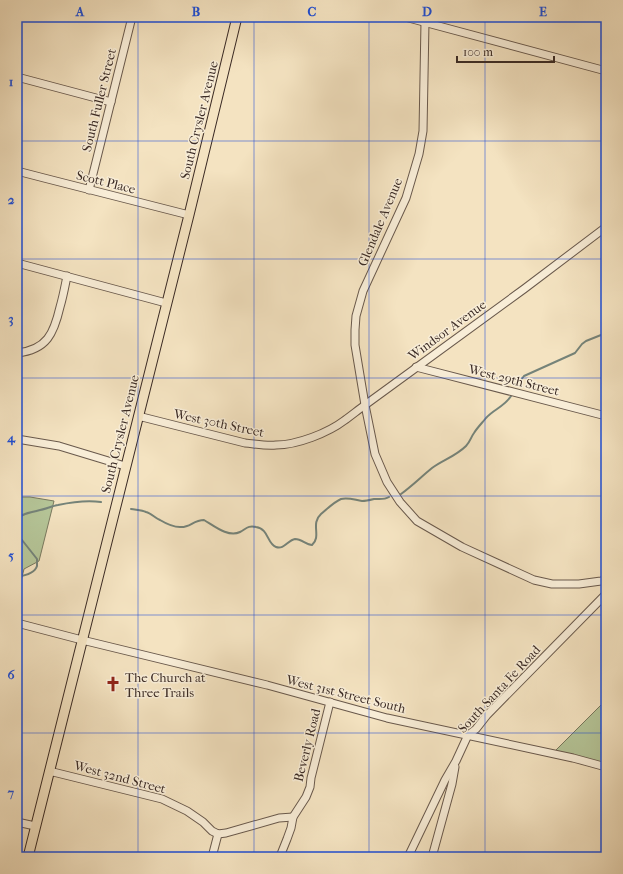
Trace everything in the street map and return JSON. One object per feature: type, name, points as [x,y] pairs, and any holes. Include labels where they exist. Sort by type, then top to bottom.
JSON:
[{"type":"main road","name":"South Crysler Avenue","points":[[28,857],[189,215],[237,17]]},
{"type":"street","points":[[405,17],[606,71]]},
{"type":"street","name":"South Fuller Street","points":[[89,190],[130,18]]},
{"type":"street","name":"Glendale Avenue","points":[[425,22],[423,131],[419,154],[406,198],[363,291],[356,316],[355,345],[364,405],[375,454],[387,482],[400,502],[417,521],[462,547],[534,580],[552,584],[586,583],[606,580]]},
{"type":"street","points":[[17,77],[111,102]]},
{"type":"street","name":"Scott Place","points":[[17,171],[189,215]]},
{"type":"street","name":"Windsor Avenue","points":[[296,442],[323,432],[344,421],[606,227]]},
{"type":"street","points":[[17,263],[166,303]]},
{"type":"street","points":[[17,353],[35,349],[51,334],[57,322],[68,276]]},
{"type":"street","name":"West 29th Street","points":[[416,367],[606,416]]},
{"type":"street","name":"West 30th Street","points":[[138,416],[245,443],[278,445],[296,442]]},
{"type":"street","points":[[17,439],[59,446],[125,466]]},
{"type":"street","name":"South Santa Fe Road","points":[[408,857],[468,735],[476,729],[487,715],[606,594]]},
{"type":"street","name":"West 31st Street South","points":[[17,623],[267,685],[387,718],[573,758],[606,767]]},
{"type":"street","name":"Beverly Road","points":[[278,857],[281,854],[287,839],[293,817],[306,797],[310,787],[330,702]]},
{"type":"street","points":[[432,857],[452,784],[456,761]]},
{"type":"street","name":"West 32nd Street","points":[[49,771],[162,799],[203,822],[212,831],[218,834]]},
{"type":"street","points":[[212,857],[218,834],[226,834],[279,818],[293,817]]},
{"type":"street","points":[[17,822],[35,826]]},
{"type":"green space","points":[[17,497],[30,497],[54,501],[39,561],[24,569],[21,581],[17,580]]},
{"type":"green space","points":[[606,700],[606,768],[553,753]]},
{"type":"waterway","points":[[517,385],[524,376],[575,353],[586,341],[606,333]]},
{"type":"waterway","points":[[401,494],[432,468],[462,449],[486,418],[505,403],[511,396]]},
{"type":"waterway","points":[[131,509],[141,510],[172,526],[178,527],[183,527],[197,521],[204,520],[221,530],[231,533],[240,532],[249,527],[260,528],[266,533],[271,543],[279,548],[295,539],[312,545],[316,538],[316,522],[318,518],[341,499],[349,498],[364,501],[389,497]]},
{"type":"waterway","points":[[17,518],[56,505],[85,501],[101,502]]},
{"type":"waterway","points":[[17,538],[22,540],[37,559],[37,566],[34,571],[17,577]]},
{"type":"place","name":"The Church at Three Trails","points":[[113,684]]}]
